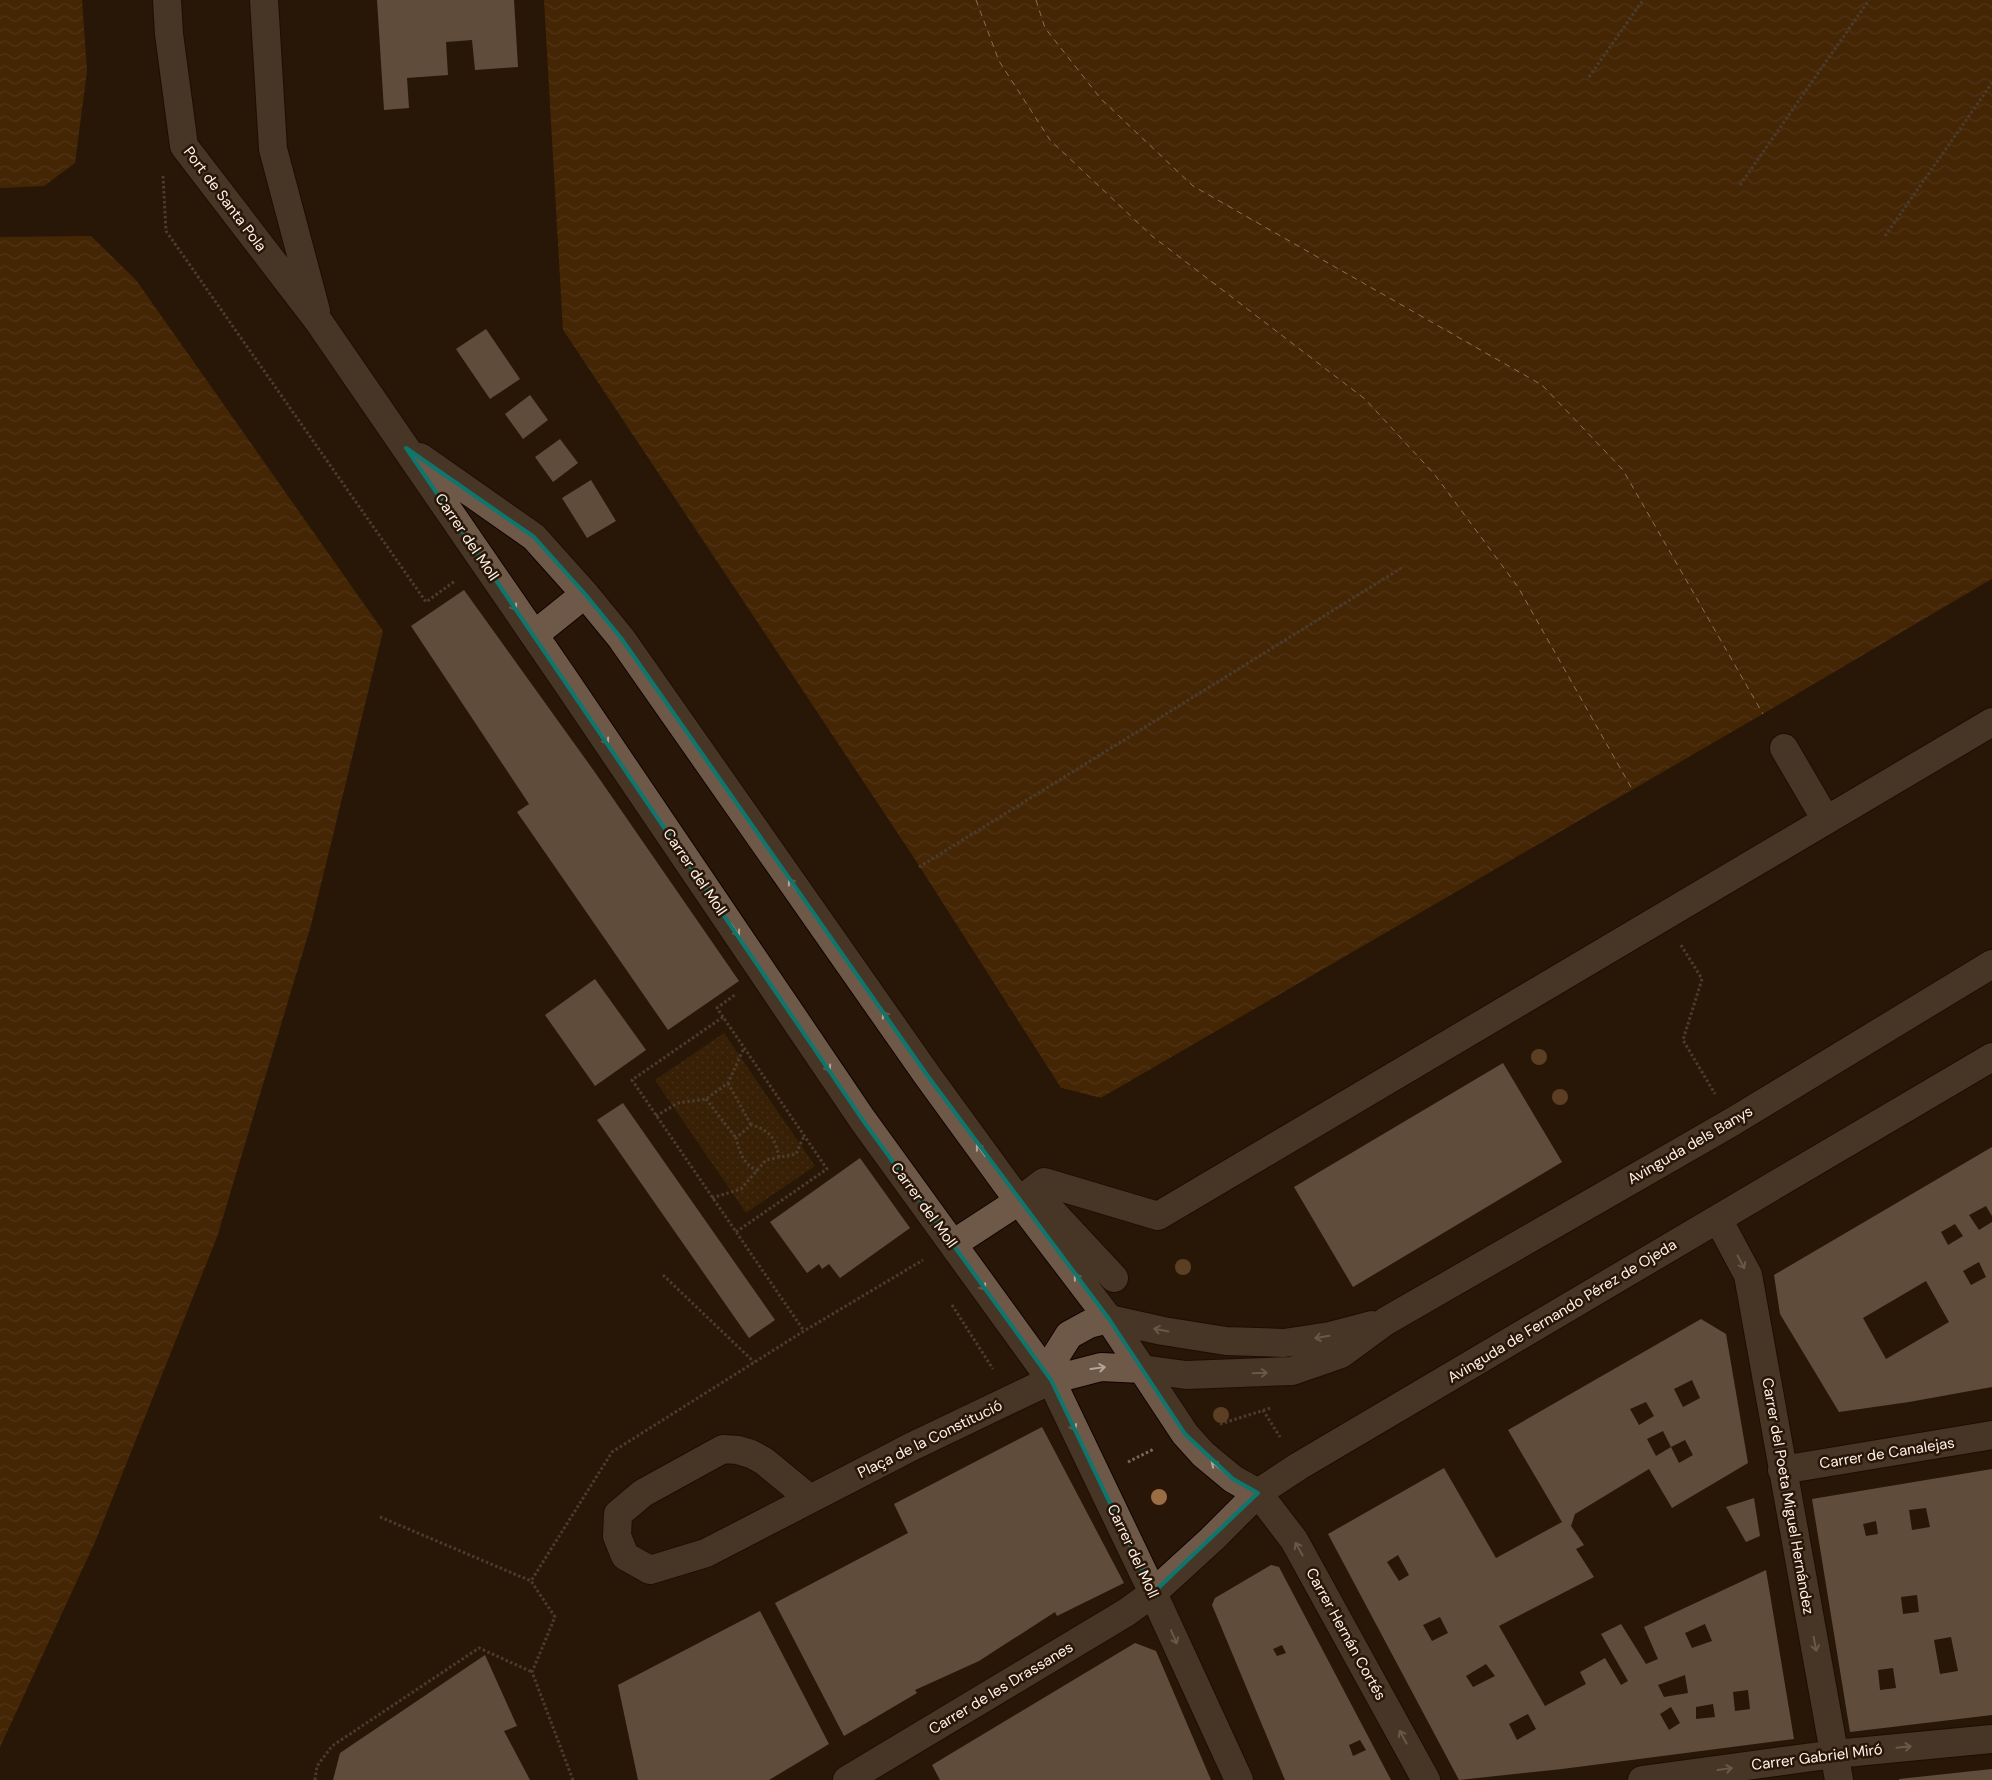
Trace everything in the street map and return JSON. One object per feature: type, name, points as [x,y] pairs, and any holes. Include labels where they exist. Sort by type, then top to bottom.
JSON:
[{"type":"street","name":"Port de Santa Pola","points":[[167,0],[169,34],[184,146],[319,322],[406,448]]},
{"type":"street","name":"Port de Santa Pola","points":[[264,0],[273,148],[319,322]]},
{"type":"street","name":"Carrer del Moll","points":[[406,448],[534,537],[621,638],[926,1075],[1026,1196],[1185,1434],[1203,1454],[1233,1479],[1258,1493]]},
{"type":"street","name":"Carrer del Moll","points":[[406,448],[862,1119],[1051,1380],[1154,1593],[1239,1780]]},
{"type":"street","points":[[534,635],[585,594]]},
{"type":"street","points":[[953,1244],[1044,1182],[1158,1216],[1992,722]]},
{"type":"street","points":[[1784,748],[1826,820]]},
{"type":"street","name":"Avinguda dels Banys","points":[[1386,1321],[1330,1336],[1284,1343],[1226,1341],[1163,1331],[1109,1319],[1088,1324],[1069,1335],[1057,1354],[1051,1380],[1101,1367],[1142,1369],[1186,1375],[1292,1372],[1341,1354],[1386,1321],[1732,1122],[1992,964]]},
{"type":"street","name":"Avinguda de Fernando Pérez de Ojeda","points":[[1154,1593],[1258,1493],[1299,1466],[1992,1057]]},
{"type":"street","points":[[1026,1196],[1114,1278]]},
{"type":"street","name":"Carrer del Poeta Miguel Hernández","points":[[1718,1219],[1748,1275],[1837,1767]]},
{"type":"street","points":[[1174,1416],[1186,1375]]},
{"type":"street","name":"Plaça de la Constitució","points":[[810,1499],[764,1461],[745,1452],[723,1449],[643,1493],[618,1514],[617,1536],[625,1556],[650,1570],[706,1553],[911,1447],[1051,1380]]},
{"type":"street","name":"Carrer de Canalejas","points":[[1782,1470],[1992,1435]]},
{"type":"street","name":"Carrer Hernán Cortés","points":[[1258,1493],[1294,1540],[1426,1780]]},
{"type":"street","name":"Carrer de les Drassanes","points":[[847,1780],[1128,1612],[1154,1593]]},
{"type":"street","name":"Carrer Gabriel Miró","points":[[1642,1780],[1837,1767],[1992,1738]]},
{"type":"path","points":[[1589,77],[1643,0]]},
{"type":"path","points":[[1740,185],[1869,0]]},
{"type":"path","points":[[1885,236],[1992,83]]},
{"type":"path","points":[[162,173],[166,231],[426,602]]},
{"type":"path","points":[[919,866],[1403,567]]},
{"type":"path","points":[[1679,943],[1702,979],[1683,1040],[1732,1122]]},
{"type":"path","points":[[736,1232],[827,1169],[723,1017],[632,1080],[712,1198],[804,1331]]},
{"type":"path","points":[[656,1116],[678,1102],[706,1099],[728,1083],[744,1048]]},
{"type":"path","points":[[728,1083],[751,1125],[760,1127],[774,1138],[779,1157]]},
{"type":"path","points":[[706,1099],[736,1138],[740,1155],[749,1167],[758,1171]]},
{"type":"path","points":[[736,1138],[751,1125]]},
{"type":"path","points":[[712,1198],[741,1189],[766,1160],[796,1154],[805,1135]]},
{"type":"path","points":[[663,1276],[754,1362]]},
{"type":"path","points":[[380,1517],[531,1581]]},
{"type":"path","points":[[315,1780],[317,1766],[332,1746],[479,1648],[532,1672]]},
{"type":"highlighted area","points":[[406,448],[534,537],[621,638],[927,1075],[1109,1319],[1185,1434],[1233,1479],[1258,1493],[1153,1593],[1051,1380],[862,1119]]},
{"type":"shaded area","points":[[724,1033],[815,1166],[746,1213],[655,1080]]},
{"type":"water","points":[[0,0],[82,0],[87,71],[75,163],[44,186],[0,188]]},
{"type":"water","points":[[544,0],[1992,0],[1992,579],[1101,1098],[1061,1088],[912,855],[563,330]]},
{"type":"water","points":[[91,236],[136,280],[383,631],[311,925],[217,1237],[95,1542],[0,1747],[0,237]]},
{"type":"pier","points":[[563,330],[912,855],[1061,1088],[1101,1098],[1992,579],[1992,582],[1765,716],[1101,1101],[1059,1089],[910,856],[561,332]]},
{"type":"building","points":[[377,0],[514,0],[518,67],[475,70],[472,40],[446,42],[448,75],[407,78],[409,108],[384,110]]},
{"type":"building","points":[[486,329],[520,379],[490,399],[456,349]]},
{"type":"building","points":[[530,395],[548,420],[523,439],[505,414]]},
{"type":"building","points":[[560,439],[578,463],[553,482],[535,457]]},
{"type":"building","points":[[591,480],[616,521],[587,538],[562,498]]},
{"type":"building","points":[[464,590],[594,771],[739,981],[668,1030],[517,812],[529,804],[411,626]]},
{"type":"building","points":[[595,979],[646,1050],[595,1086],[545,1015]]},
{"type":"building","points":[[1503,1063],[1562,1162],[1353,1287],[1294,1187]]},
{"type":"building","points":[[623,1103],[775,1320],[749,1338],[597,1120]]},
{"type":"building","points":[[1992,1147],[1992,1216],[1986,1206],[1969,1215],[1979,1230],[1992,1222],[1992,1387],[1839,1412],[1780,1314],[1774,1275]],"holes":[[[1955,1224],[1963,1236],[1948,1245],[1941,1232]],[[1979,1262],[1986,1277],[1971,1285],[1963,1271]],[[1926,1281],[1949,1322],[1886,1359],[1863,1318]]]},
{"type":"building","points":[[860,1158],[910,1228],[840,1278],[829,1264],[822,1269],[819,1264],[807,1273],[770,1222]]},
{"type":"building","points":[[1701,1319],[1726,1334],[1748,1463],[1672,1508],[1649,1469],[1575,1514],[1571,1526],[1584,1545],[1576,1549],[1594,1577],[1499,1626],[1545,1706],[1586,1684],[1580,1672],[1605,1658],[1621,1685],[1628,1681],[1601,1634],[1621,1624],[1646,1664],[1658,1659],[1644,1627],[1766,1570],[1794,1739],[1562,1769],[1459,1780],[1328,1534],[1444,1468],[1496,1558],[1562,1522],[1508,1430]],"holes":[[[1692,1380],[1700,1398],[1683,1407],[1674,1389]],[[1646,1402],[1654,1416],[1639,1425],[1630,1409]],[[1663,1431],[1671,1447],[1656,1456],[1647,1439]],[[1685,1440],[1693,1455],[1679,1463],[1671,1447]],[[1398,1555],[1409,1575],[1399,1581],[1387,1562]],[[1440,1617],[1448,1633],[1432,1641],[1423,1625]],[[1705,1624],[1712,1641],[1692,1648],[1685,1633]],[[1486,1664],[1495,1676],[1473,1687],[1466,1676]],[[1685,1675],[1688,1693],[1664,1697],[1658,1685]],[[1748,1690],[1750,1709],[1735,1711],[1733,1692]],[[1713,1704],[1715,1717],[1696,1719],[1696,1707]],[[1671,1707],[1680,1723],[1669,1730],[1660,1714]],[[1528,1714],[1536,1729],[1517,1740],[1509,1724]]]},
{"type":"building","points":[[1042,1427],[1124,1583],[1057,1616],[1055,1612],[979,1661],[915,1690],[917,1693],[844,1736],[775,1603],[908,1533],[894,1504]]},
{"type":"building","points":[[1992,1469],[1992,1715],[1850,1732],[1812,1499]],"holes":[[[1926,1508],[1930,1527],[1912,1530],[1909,1510]],[[1876,1521],[1878,1534],[1866,1536],[1863,1524]],[[1917,1595],[1919,1612],[1903,1614],[1901,1597]],[[1951,1637],[1958,1671],[1940,1674],[1934,1640]],[[1893,1668],[1896,1688],[1880,1690],[1878,1670]]]},
{"type":"building","points":[[1754,1498],[1760,1536],[1746,1542],[1726,1507]]},
{"type":"building","points":[[1271,1565],[1279,1567],[1391,1780],[1285,1780],[1212,1605],[1215,1598]],"holes":[[[1282,1645],[1286,1653],[1277,1656],[1273,1649]],[[1360,1740],[1366,1750],[1353,1756],[1349,1745]]]},
{"type":"building","points":[[760,1611],[829,1744],[769,1780],[638,1780],[618,1685]]},
{"type":"building","points":[[1135,1643],[1156,1651],[1211,1780],[940,1780],[932,1765]]},
{"type":"building","points":[[485,1655],[517,1726],[504,1731],[530,1780],[333,1780],[340,1753]]},
{"type":"building","points":[[1992,1769],[1992,1780],[1899,1780],[1899,1779]]},
{"type":"ferry route","points":[[976,0],[999,61],[1050,140],[1152,236],[1365,399],[1435,475],[1518,587],[1632,789]]},
{"type":"ferry route","points":[[1036,0],[1045,28],[1101,99],[1193,186],[1542,385],[1623,470],[1763,714]]}]
